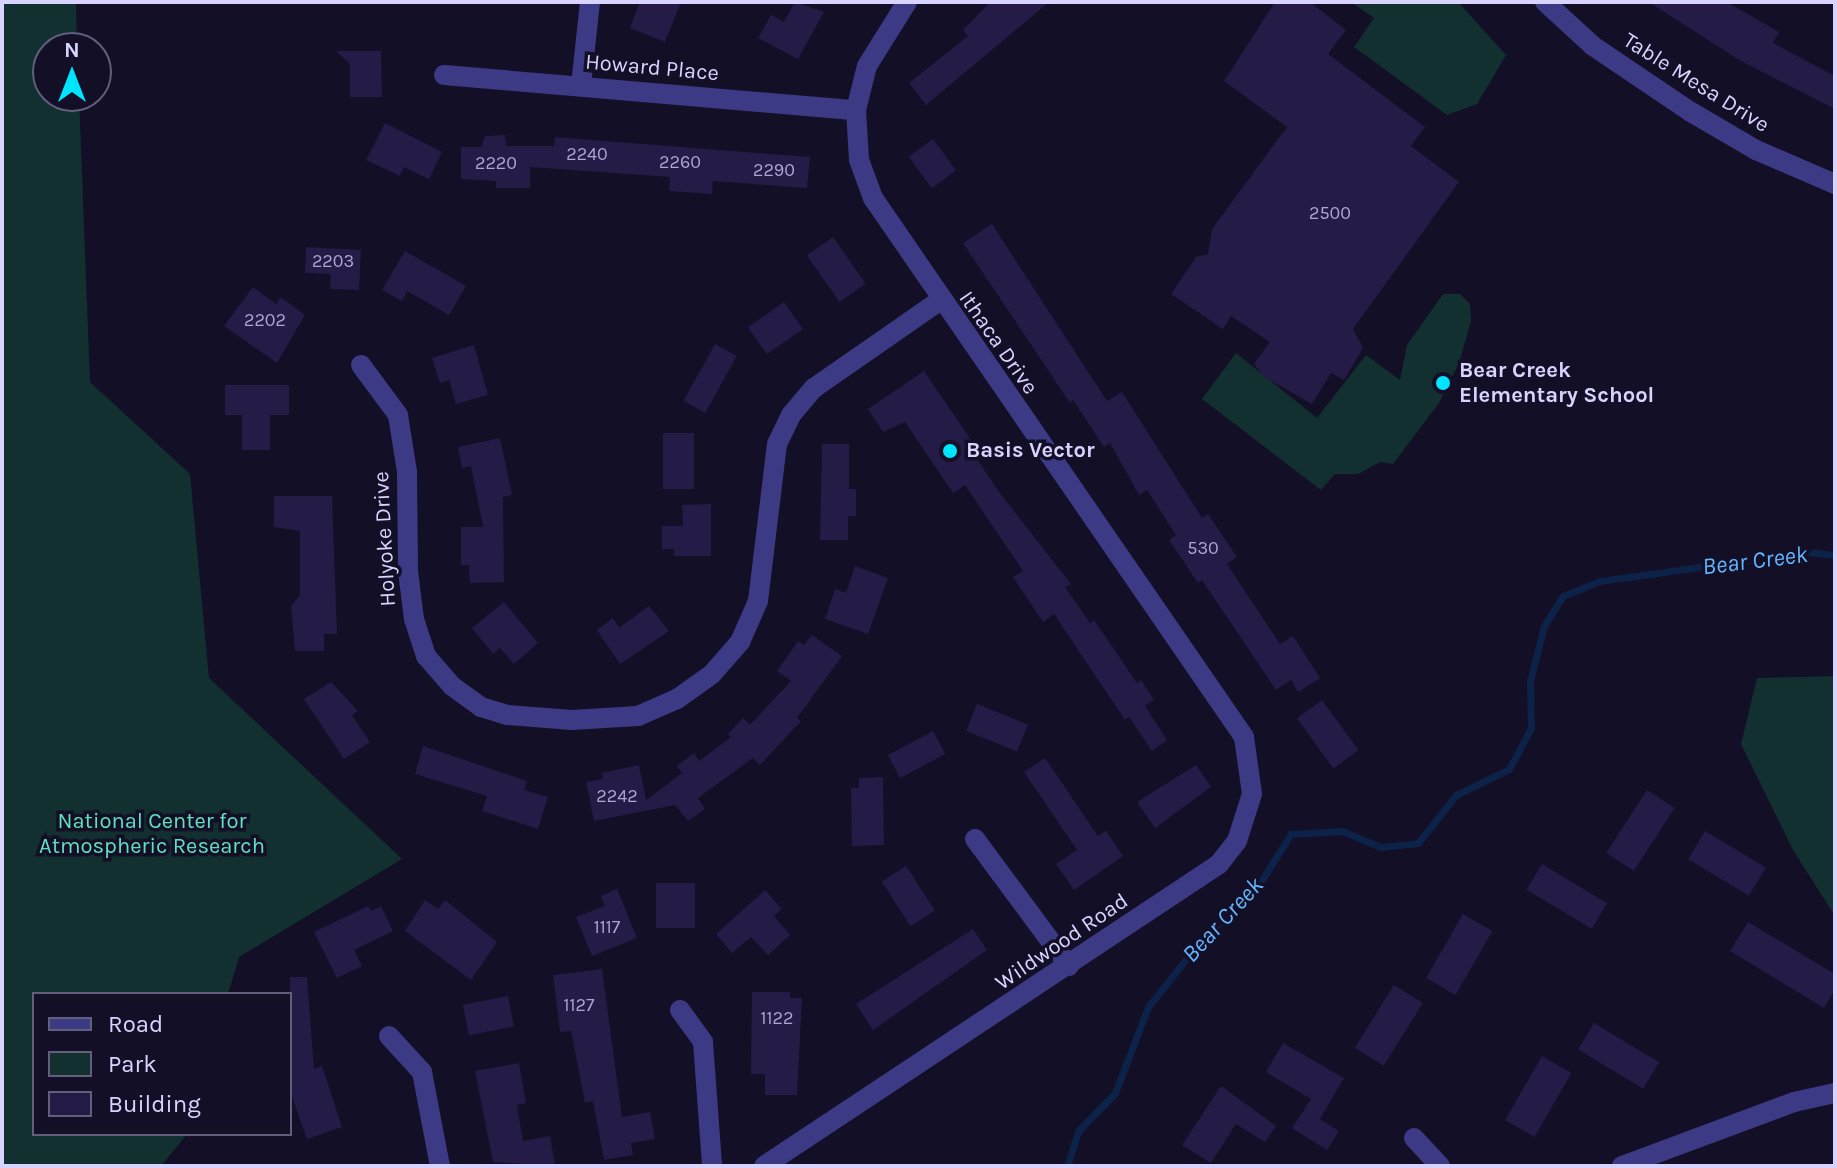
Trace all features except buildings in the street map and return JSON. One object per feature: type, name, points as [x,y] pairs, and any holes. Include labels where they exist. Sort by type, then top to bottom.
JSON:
[{"type":"street","points":[[581,85],[590,2]]},
{"type":"street","name":"Ithaca Drive","points":[[907,2],[867,66],[856,110],[859,160],[873,198],[939,301],[1211,686]]},
{"type":"street","name":"Table Mesa Drive","points":[[1545,2],[1593,46],[1691,112],[1756,150],[1835,184]]},
{"type":"street","name":"Howard Place","points":[[444,75],[856,110]]},
{"type":"street","name":"Holyoke Drive","points":[[361,365],[398,415],[407,472],[408,571],[414,619],[426,656],[452,686],[481,707],[507,715],[572,720],[638,716],[677,699],[712,674],[740,642],[758,601],[777,444],[791,415],[814,388],[939,301]]},
{"type":"street","name":"Wildwood Road","points":[[764,1166],[1219,864],[1237,841],[1250,813],[1252,765],[1244,737],[1211,686]]},
{"type":"street","points":[[975,839],[1069,966]]},
{"type":"street","points":[[680,1010],[703,1042],[712,1166]]},
{"type":"street","points":[[389,1036],[422,1072],[440,1166]]},
{"type":"street","points":[[1622,1166],[1794,1102],[1835,1093]]},
{"type":"street","points":[[1414,1138],[1440,1166]]},
{"type":"green space","name":"National Center for Atmospheric Research","points":[[2,2],[76,2],[77,32],[32,32],[32,112],[80,112],[90,382],[190,474],[209,678],[402,859],[239,957],[229,992],[32,992],[32,1136],[185,1136],[161,1166],[2,1166]]},
{"type":"green space","points":[[1351,2],[1458,2],[1506,55],[1477,104],[1447,115],[1354,47],[1374,18]]},
{"type":"green space","points":[[1443,294],[1460,294],[1470,304],[1471,321],[1459,363],[1439,403],[1393,464],[1380,462],[1358,474],[1335,474],[1321,490],[1202,399],[1236,353],[1317,418],[1366,355],[1400,380],[1407,345]]},
{"type":"green space","points":[[1835,676],[1835,916],[1793,850],[1741,744],[1757,678]]},
{"type":"waterway","name":"Bear Creek","points":[[1067,1166],[1079,1130],[1115,1093],[1148,1007],[1205,935],[1253,894],[1291,834],[1342,831],[1381,847],[1418,843],[1456,795],[1509,769],[1531,728],[1530,681],[1544,626],[1563,596],[1600,581],[1807,552],[1835,555]]},
{"type":"place","name":"Bear Creek Elementary School","points":[[1443,383]]},
{"type":"place","name":"Basis Vector","points":[[950,451]]}]
